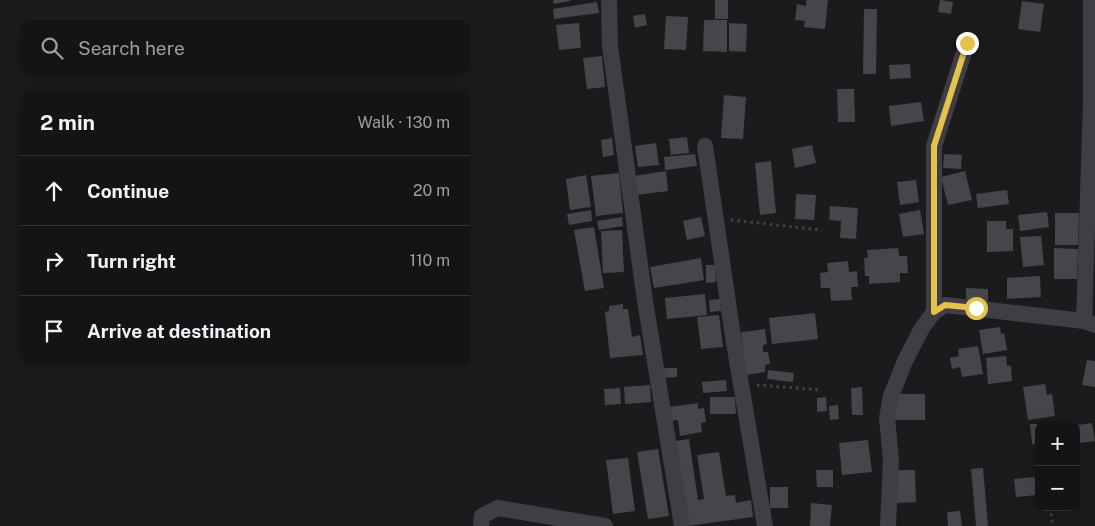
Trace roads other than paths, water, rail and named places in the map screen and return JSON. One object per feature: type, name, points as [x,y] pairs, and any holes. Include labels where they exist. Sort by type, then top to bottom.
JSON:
[{"type":"street","points":[[609,0],[610,46],[641,272],[682,526]]},
{"type":"street","points":[[888,526],[891,461],[887,418],[890,396],[904,361],[922,328],[934,312],[945,305],[1089,323],[1091,0]]},
{"type":"street","points":[[934,312],[934,146],[967,43]]},
{"type":"street","points":[[705,146],[741,384],[765,526]]},
{"type":"street","points":[[481,526],[482,516],[498,508],[605,526]]}]
